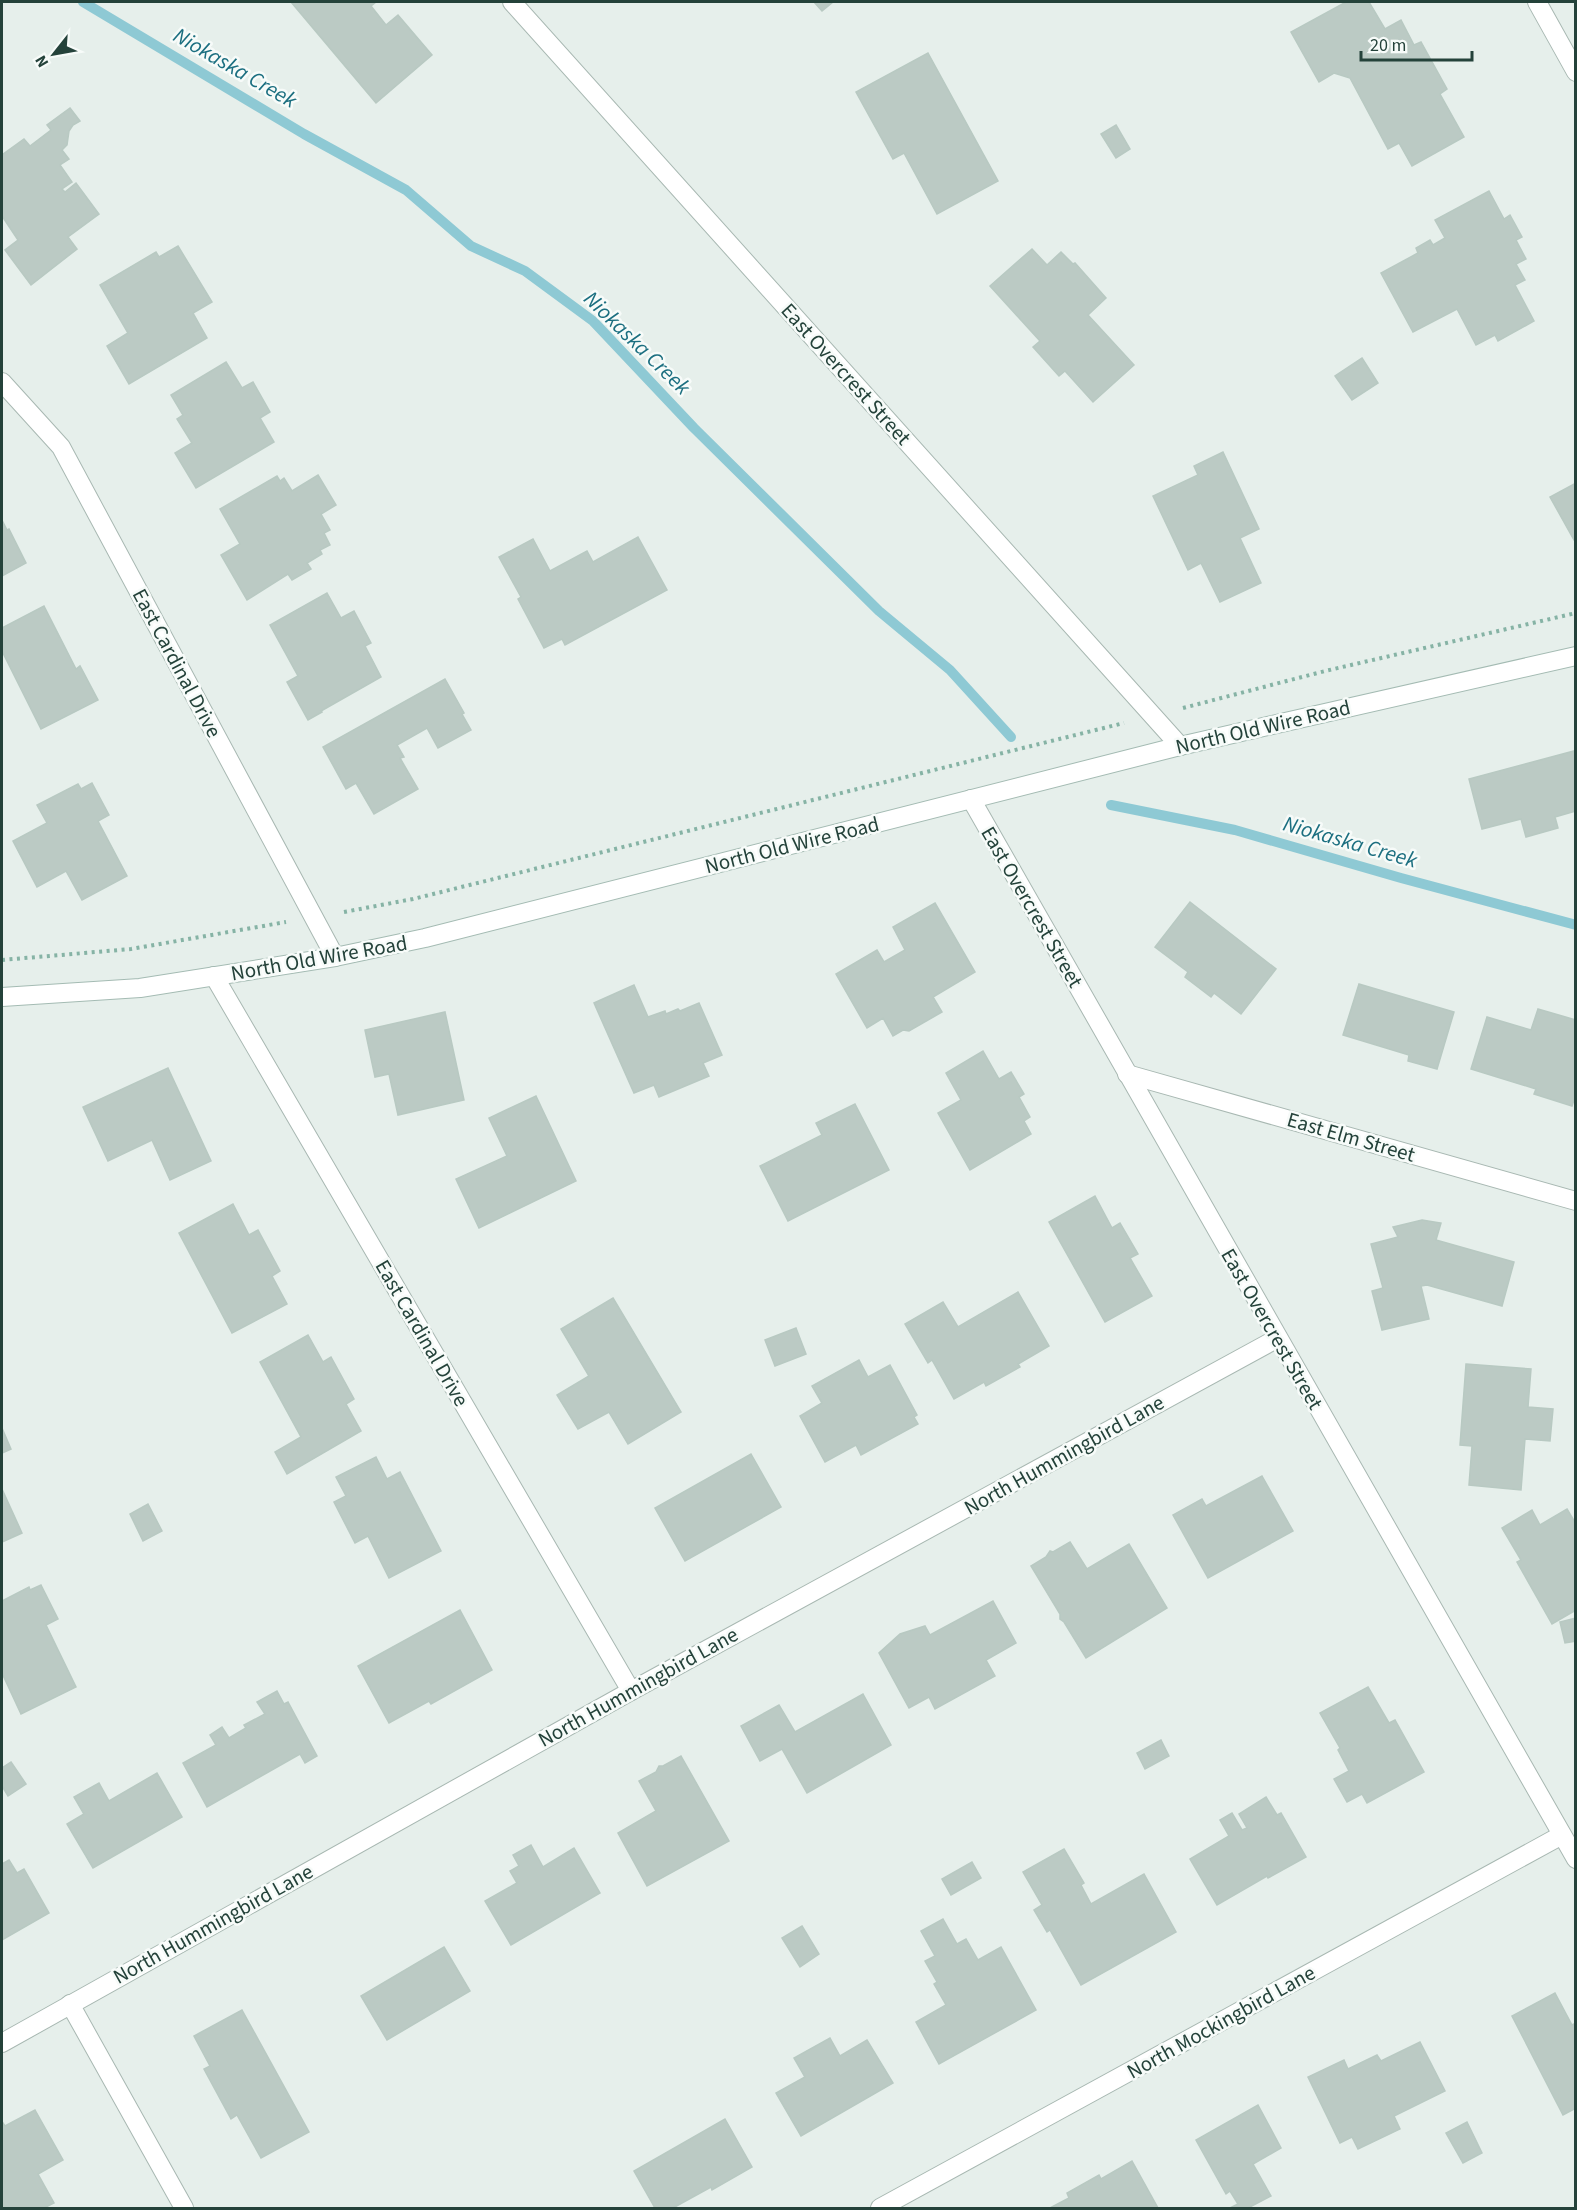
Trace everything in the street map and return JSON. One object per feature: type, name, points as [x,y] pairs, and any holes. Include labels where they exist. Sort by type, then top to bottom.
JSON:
[{"type":"street","name":"East Overcrest Street","points":[[512,2],[1180,746]]},
{"type":"street","points":[[1537,2],[1575,72]]},
{"type":"street","name":"East Cardinal Drive","points":[[2,381],[61,447],[334,957]]},
{"type":"street","name":"North Old Wire Road","points":[[2,998],[140,988],[334,957],[425,938],[1180,746],[1575,656]]},
{"type":"street","name":"East Overcrest Street","points":[[971,799],[1575,1859]]},
{"type":"street","name":"East Cardinal Drive","points":[[214,976],[631,1690]]},
{"type":"street","name":"East Elm Street","points":[[1127,1074],[1575,1201]]},
{"type":"street","name":"North Hummingbird Lane","points":[[2,2043],[631,1690],[1278,1338]]},
{"type":"street","name":"North Mockingbird Lane","points":[[880,2208],[1562,1835]]},
{"type":"street","points":[[70,2004],[184,2208]]},
{"type":"path","points":[[1198,704],[1325,671],[1575,614]]},
{"type":"path","points":[[345,911],[413,899],[1078,735]]},
{"type":"path","points":[[2,960],[131,949],[255,927]]},
{"type":"building","points":[[291,2],[376,2],[371,6],[386,25],[398,15],[432,55],[376,103]]},
{"type":"building","points":[[814,2],[833,2],[822,11]]},
{"type":"building","points":[[1346,2],[1369,2],[1385,29],[1401,20],[1414,45],[1421,42],[1447,89],[1440,94],[1464,137],[1412,166],[1399,143],[1388,149],[1350,78],[1334,73],[1319,82],[1291,32]]},
{"type":"building","points":[[928,53],[998,181],[937,214],[904,153],[893,159],[856,92]]},
{"type":"building","points":[[70,108],[80,121],[69,131],[67,145],[62,150],[69,159],[60,165],[72,182],[62,189],[65,192],[76,183],[99,214],[68,237],[77,249],[31,285],[5,250],[18,240],[2,216],[2,155],[24,139],[30,146],[51,130],[47,125]]},
{"type":"building","points":[[1116,125],[1130,149],[1116,158],[1101,134]]},
{"type":"building","points":[[1489,191],[1504,219],[1510,215],[1522,237],[1516,240],[1526,259],[1516,264],[1525,280],[1515,285],[1534,321],[1498,341],[1495,335],[1476,345],[1457,309],[1413,332],[1381,273],[1418,253],[1416,248],[1430,240],[1433,245],[1445,238],[1435,220]]},
{"type":"building","points":[[178,246],[212,302],[193,313],[207,338],[129,384],[107,346],[128,333],[100,285],[156,252],[159,257]]},
{"type":"building","points":[[1032,249],[1047,265],[1061,252],[1073,264],[1075,263],[1106,298],[1088,315],[1134,365],[1093,402],[1065,371],[1059,376],[1033,347],[1040,341],[990,286]]},
{"type":"building","points":[[1362,358],[1378,383],[1352,400],[1335,376]]},
{"type":"building","points":[[226,362],[242,388],[253,382],[270,412],[260,418],[274,442],[196,488],[175,453],[192,443],[177,419],[183,415],[171,395]]},
{"type":"building","points":[[1223,452],[1259,529],[1240,538],[1261,583],[1220,602],[1201,563],[1188,570],[1153,496],[1198,475],[1194,466]]},
{"type":"building","points":[[318,475],[336,505],[321,514],[330,530],[324,533],[330,545],[320,550],[322,554],[307,563],[311,569],[292,580],[288,574],[247,600],[221,555],[240,544],[220,509],[277,476],[280,481],[284,478],[292,491]]},
{"type":"building","points":[[1576,483],[1576,540],[1574,540],[1550,497]]},
{"type":"building","points":[[2,520],[26,563],[2,576]]},
{"type":"building","points":[[638,537],[667,590],[565,645],[562,639],[544,648],[518,599],[521,597],[499,557],[533,539],[550,571],[587,551],[593,562]]},
{"type":"building","points":[[327,593],[341,618],[354,611],[371,643],[365,646],[381,677],[308,720],[287,682],[298,676],[270,625]]},
{"type":"building","points":[[44,606],[76,669],[80,666],[98,700],[41,729],[2,651],[2,628]]},
{"type":"building","points":[[445,679],[471,730],[438,748],[427,728],[397,745],[404,757],[400,758],[418,789],[374,814],[356,783],[346,789],[323,747]]},
{"type":"building","points":[[1574,751],[1576,756],[1576,811],[1555,817],[1558,828],[1526,837],[1521,819],[1482,829],[1469,779]]},
{"type":"building","points":[[92,783],[109,815],[98,821],[127,876],[82,900],[66,871],[37,887],[13,841],[47,823],[37,805],[78,784],[81,789]]},
{"type":"building","points":[[1190,902],[1276,969],[1241,1014],[1214,993],[1211,997],[1185,977],[1188,972],[1155,947]]},
{"type":"building","points":[[935,903],[975,972],[933,997],[942,1012],[909,1031],[903,1030],[893,1036],[883,1018],[867,1028],[836,974],[877,950],[884,962],[905,950],[893,927]]},
{"type":"building","points":[[1359,984],[1454,1012],[1437,1069],[1408,1061],[1409,1055],[1343,1035]]},
{"type":"building","points":[[634,985],[648,1017],[665,1011],[666,1014],[678,1009],[680,1011],[699,1003],[722,1055],[703,1063],[709,1076],[659,1097],[654,1085],[634,1093],[594,1003]]},
{"type":"building","points":[[1538,1009],[1576,1020],[1576,1094],[1572,1106],[1534,1094],[1536,1089],[1471,1069],[1487,1017],[1531,1030]]},
{"type":"building","points":[[445,1012],[464,1100],[398,1115],[389,1074],[375,1077],[365,1030]]},
{"type":"building","points":[[983,1051],[999,1079],[1011,1072],[1024,1094],[1019,1097],[1030,1117],[1024,1121],[1031,1134],[970,1170],[938,1113],[961,1100],[946,1073]]},
{"type":"building","points":[[168,1068],[211,1161],[170,1180],[152,1140],[108,1161],[83,1107]]},
{"type":"building","points":[[536,1096],[576,1181],[479,1228],[456,1179],[507,1156],[489,1118]]},
{"type":"building","points":[[855,1104],[889,1170],[788,1221],[760,1166],[822,1135],[816,1123]]},
{"type":"building","points":[[1095,1196],[1112,1228],[1120,1223],[1138,1254],[1130,1258],[1152,1296],[1105,1322],[1049,1222]]},
{"type":"building","points":[[233,1204],[249,1235],[258,1230],[280,1271],[272,1276],[287,1304],[232,1333],[179,1233]]},
{"type":"building","points":[[1422,1220],[1441,1223],[1436,1240],[1514,1262],[1502,1306],[1427,1285],[1421,1286],[1429,1319],[1382,1330],[1372,1291],[1383,1288],[1371,1244],[1398,1237],[1393,1227]]},
{"type":"building","points":[[1018,1292],[1049,1346],[1018,1364],[1020,1367],[986,1386],[984,1382],[954,1399],[932,1360],[928,1363],[905,1324],[943,1302],[958,1327]]},
{"type":"building","points":[[613,1298],[681,1412],[628,1444],[609,1412],[578,1429],[557,1395],[589,1376],[561,1329]]},
{"type":"building","points":[[796,1328],[806,1354],[775,1366],[765,1340]]},
{"type":"building","points":[[308,1335],[323,1362],[331,1357],[354,1399],[346,1404],[361,1431],[287,1474],[275,1452],[301,1437],[260,1362]]},
{"type":"building","points":[[859,1360],[868,1377],[890,1365],[917,1415],[914,1417],[918,1424],[861,1455],[856,1445],[825,1462],[800,1416],[822,1403],[812,1386]]},
{"type":"building","points":[[1466,1364],[1531,1369],[1528,1407],[1553,1409],[1550,1441],[1525,1439],[1521,1490],[1469,1485],[1472,1446],[1460,1445]]},
{"type":"building","points":[[2,1428],[11,1449],[2,1453]]},
{"type":"building","points":[[751,1454],[781,1507],[685,1561],[655,1508]]},
{"type":"building","points":[[376,1457],[387,1479],[400,1472],[441,1551],[389,1578],[368,1536],[355,1543],[334,1502],[346,1496],[336,1477]]},
{"type":"building","points":[[1262,1476],[1293,1531],[1208,1578],[1173,1515],[1202,1499],[1206,1506]]},
{"type":"building","points":[[2,1489],[22,1533],[2,1542]]},
{"type":"building","points":[[148,1504],[162,1531],[143,1541],[130,1514]]},
{"type":"building","points":[[1567,1509],[1576,1524],[1576,1610],[1552,1624],[1517,1562],[1521,1560],[1502,1528],[1532,1510],[1540,1525]]},
{"type":"building","points":[[1070,1542],[1087,1569],[1129,1544],[1167,1608],[1086,1658],[1060,1619],[1060,1614],[1031,1566],[1046,1557],[1050,1551],[1053,1552]]},
{"type":"building","points":[[41,1585],[58,1619],[46,1625],[76,1687],[21,1714],[2,1673],[2,1601],[29,1587],[30,1590]]},
{"type":"building","points":[[993,1601],[1016,1643],[986,1660],[995,1676],[935,1709],[929,1697],[909,1708],[879,1653],[900,1634],[925,1626],[930,1635]]},
{"type":"building","points":[[460,1610],[492,1670],[431,1704],[429,1701],[389,1723],[358,1666]]},
{"type":"building","points":[[1576,1618],[1576,1641],[1565,1643],[1560,1622]]},
{"type":"building","points":[[1368,1687],[1389,1723],[1395,1720],[1424,1772],[1367,1803],[1362,1794],[1347,1802],[1334,1779],[1349,1771],[1338,1750],[1340,1748],[1320,1713]]},
{"type":"building","points":[[277,1691],[284,1704],[288,1702],[317,1756],[305,1763],[300,1754],[207,1807],[183,1763],[216,1745],[210,1735],[222,1727],[229,1738],[246,1728],[244,1725],[265,1714],[257,1702]]},
{"type":"building","points":[[863,1694],[891,1745],[807,1793],[782,1749],[760,1761],[741,1726],[779,1705],[795,1732]]},
{"type":"building","points":[[1161,1740],[1169,1756],[1145,1769],[1137,1753]]},
{"type":"building","points":[[681,1756],[729,1841],[647,1886],[618,1833],[656,1811],[639,1781],[656,1772],[659,1766]]},
{"type":"building","points":[[11,1762],[26,1784],[8,1796],[2,1786],[2,1768]]},
{"type":"building","points":[[157,1773],[182,1817],[93,1868],[67,1824],[84,1814],[74,1797],[99,1783],[109,1801]]},
{"type":"building","points":[[1266,1797],[1277,1815],[1281,1813],[1306,1857],[1217,1905],[1190,1859],[1229,1836],[1220,1820],[1232,1813],[1242,1830],[1247,1828],[1239,1814]]},
{"type":"building","points":[[531,1845],[543,1867],[574,1848],[600,1893],[511,1945],[485,1901],[517,1883],[510,1871],[519,1866],[513,1855]]},
{"type":"building","points":[[1064,1849],[1084,1883],[1081,1885],[1091,1904],[1144,1874],[1176,1932],[1081,1985],[1050,1930],[1047,1932],[1034,1910],[1042,1905],[1023,1872]]},
{"type":"building","points":[[9,1860],[17,1873],[24,1869],[49,1913],[2,1940],[2,1864]]},
{"type":"building","points":[[972,1862],[981,1878],[951,1895],[942,1879]]},
{"type":"building","points":[[943,1919],[957,1944],[966,1939],[978,1960],[1001,1947],[1036,2010],[939,2064],[916,2022],[946,2005],[925,1961],[935,1956],[921,1931]]},
{"type":"building","points":[[802,1926],[819,1954],[800,1967],[782,1938]]},
{"type":"building","points":[[444,1947],[470,1991],[387,2040],[361,1996]]},
{"type":"building","points":[[1555,1993],[1572,2025],[1576,2023],[1576,2108],[1563,2115],[1512,2016]]},
{"type":"building","points":[[242,2010],[309,2132],[261,2158],[237,2115],[231,2119],[204,2069],[210,2066],[194,2036]]},
{"type":"building","points":[[830,2038],[840,2056],[867,2040],[893,2083],[801,2136],[776,2093],[805,2077],[794,2058]]},
{"type":"building","points":[[1420,2042],[1445,2091],[1394,2116],[1400,2129],[1358,2149],[1352,2137],[1340,2143],[1308,2077],[1344,2060],[1348,2069],[1377,2055],[1381,2061]]},
{"type":"building","points":[[1258,2105],[1281,2148],[1253,2164],[1271,2196],[1248,2208],[1230,2208],[1238,2204],[1230,2191],[1226,2194],[1196,2140]]},
{"type":"building","points":[[35,2110],[63,2160],[38,2174],[54,2203],[44,2208],[2,2208],[2,2124],[5,2126]]},
{"type":"building","points":[[725,2119],[752,2167],[712,2190],[711,2187],[673,2208],[655,2208],[634,2171]]},
{"type":"building","points":[[1467,2122],[1482,2153],[1463,2163],[1446,2133]]},
{"type":"building","points":[[1132,2161],[1158,2208],[1050,2208],[1069,2198],[1067,2193],[1099,2175],[1101,2179]]},
{"type":"waterway","name":"Niokaska Creek","points":[[83,2],[304,134],[406,190],[471,246],[525,271],[593,321],[694,428],[879,611],[950,670],[1011,737]]},
{"type":"waterway","name":"Niokaska Creek","points":[[1111,805],[1235,830],[1576,925]]}]
